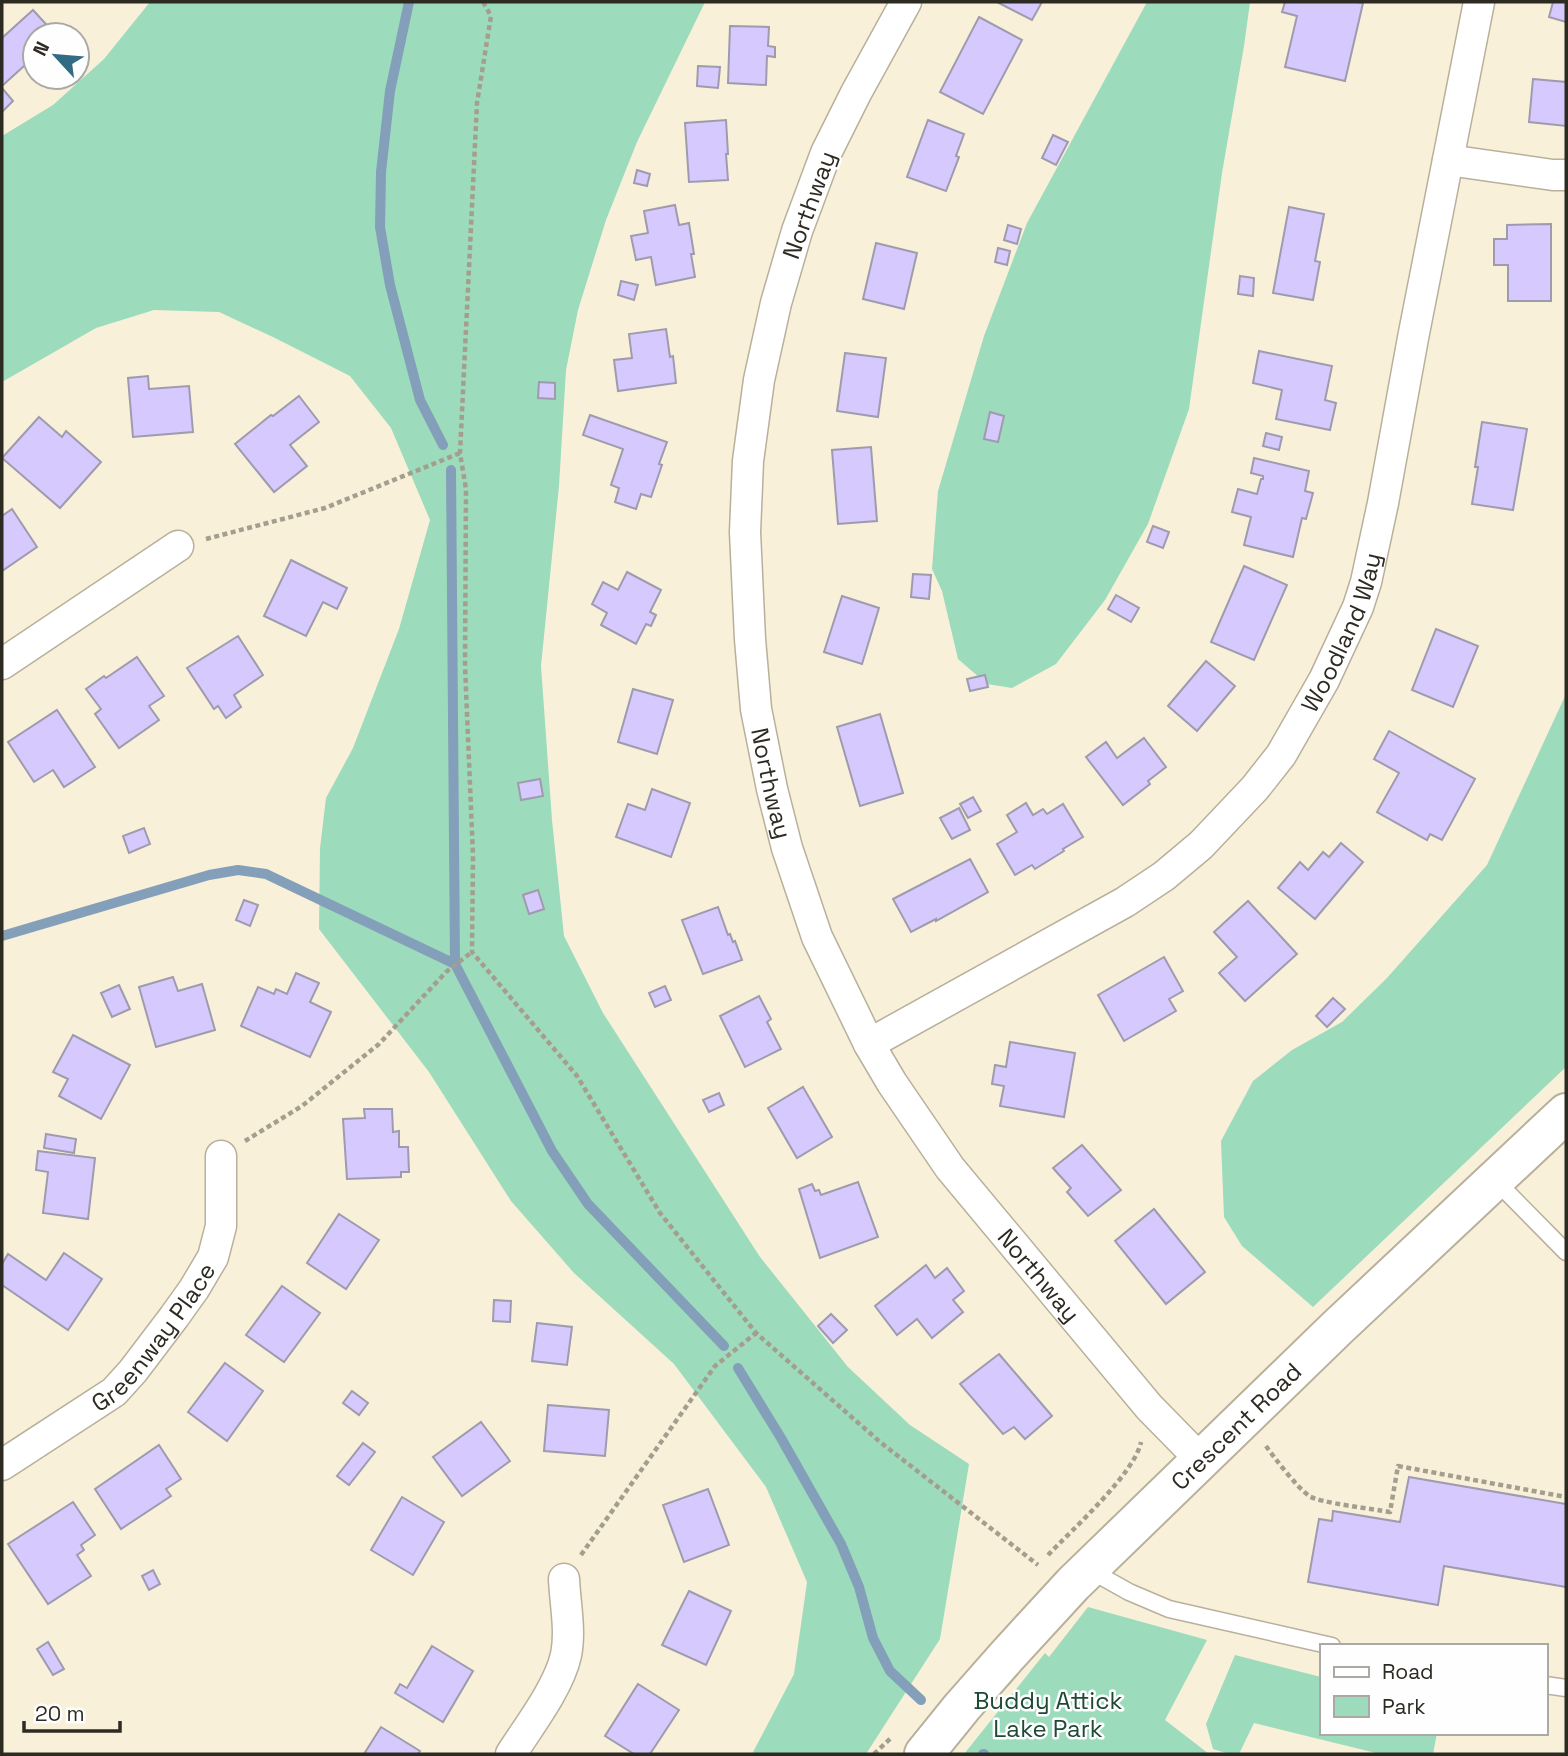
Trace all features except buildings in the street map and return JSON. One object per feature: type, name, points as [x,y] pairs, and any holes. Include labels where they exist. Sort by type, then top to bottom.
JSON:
[{"type":"street","name":"Northway","points":[[906,2],[826,153],[797,231],[758,380],[748,461],[745,532],[756,709],[772,789],[787,848],[817,937],[869,1044],[892,1083],[950,1168],[1149,1407],[1201,1460]]},
{"type":"street","name":"Woodland Way","points":[[869,1044],[1125,902],[1164,876],[1201,845],[1281,755],[1324,680],[1358,607],[1366,582],[1479,2]]},
{"type":"street","points":[[1448,160],[1566,175]]},
{"type":"street","points":[[2,664],[178,546]]},
{"type":"street","name":"Crescent Road","points":[[924,1754],[1006,1657],[1088,1569],[1338,1327],[1566,1113]]},
{"type":"street","name":"Greenway Place","points":[[2,1465],[114,1392],[174,1317],[213,1257],[221,1226],[220,1156]]},
{"type":"street","points":[[511,1754],[557,1679],[566,1654],[564,1578]]},
{"type":"lane","points":[[1495,1180],[1564,1244]]},
{"type":"lane","points":[[1088,1569],[1129,1592],[1169,1609],[1323,1644]]},
{"type":"lane","points":[[1547,1685],[1566,1688]]},
{"type":"path","points":[[483,2],[491,16],[477,103],[460,453],[466,489],[465,666],[473,856],[472,952],[578,1076],[660,1213],[756,1332],[880,1442],[1038,1565]]},
{"type":"path","points":[[178,546],[325,508],[460,453]]},
{"type":"path","points":[[220,1156],[302,1106],[379,1044],[446,972],[472,952]]},
{"type":"path","points":[[564,1578],[715,1366],[756,1332]]},
{"type":"path","points":[[1047,1555],[1125,1473],[1139,1450],[1143,1434]]},
{"type":"path","points":[[1285,1470],[1311,1497],[1390,1511],[1398,1466],[1566,1497]]},
{"type":"green space","points":[[150,2],[705,2],[637,142],[606,220],[578,310],[566,370],[559,486],[541,666],[552,820],[564,936],[603,1013],[760,1257],[848,1367],[910,1425],[969,1464],[940,1639],[866,1754],[752,1754],[794,1674],[807,1582],[766,1487],[674,1364],[574,1273],[511,1201],[429,1072],[319,929],[320,848],[326,798],[353,748],[399,629],[430,520],[391,428],[350,376],[219,312],[154,310],[96,328],[2,382],[2,136],[53,105],[69,91],[91,91],[91,71],[104,59]]},
{"type":"green space","points":[[1147,2],[1250,2],[1222,173],[1189,409],[1148,524],[1105,600],[1056,664],[1012,688],[987,684],[958,659],[942,591],[932,569],[938,491],[984,336],[1027,223]]},
{"type":"green space","points":[[1566,694],[1566,1067],[1313,1307],[1242,1246],[1224,1217],[1221,1141],[1253,1081],[1292,1050],[1342,1022],[1387,978],[1487,865]]},
{"type":"green space","name":"Buddy Attick Lake Park","points":[[1088,1607],[1207,1640],[1165,1720],[1209,1754],[964,1754],[1045,1653],[1049,1657]]},
{"type":"green space","points":[[1235,1655],[1320,1677],[1320,1735],[1437,1735],[1433,1754],[1380,1754],[1254,1723],[1239,1754],[1229,1754],[1213,1749],[1206,1724]]},
{"type":"waterway","points":[[409,2],[390,91],[381,172],[380,227],[390,285],[420,400],[443,445]]},
{"type":"waterway","points":[[451,470],[455,964],[552,1151],[588,1204],[724,1346]]},
{"type":"waterway","points":[[2,936],[209,875],[238,870],[266,874],[455,964]]},
{"type":"waterway","points":[[738,1368],[841,1544],[859,1587],[873,1638],[890,1671],[921,1700]]}]
